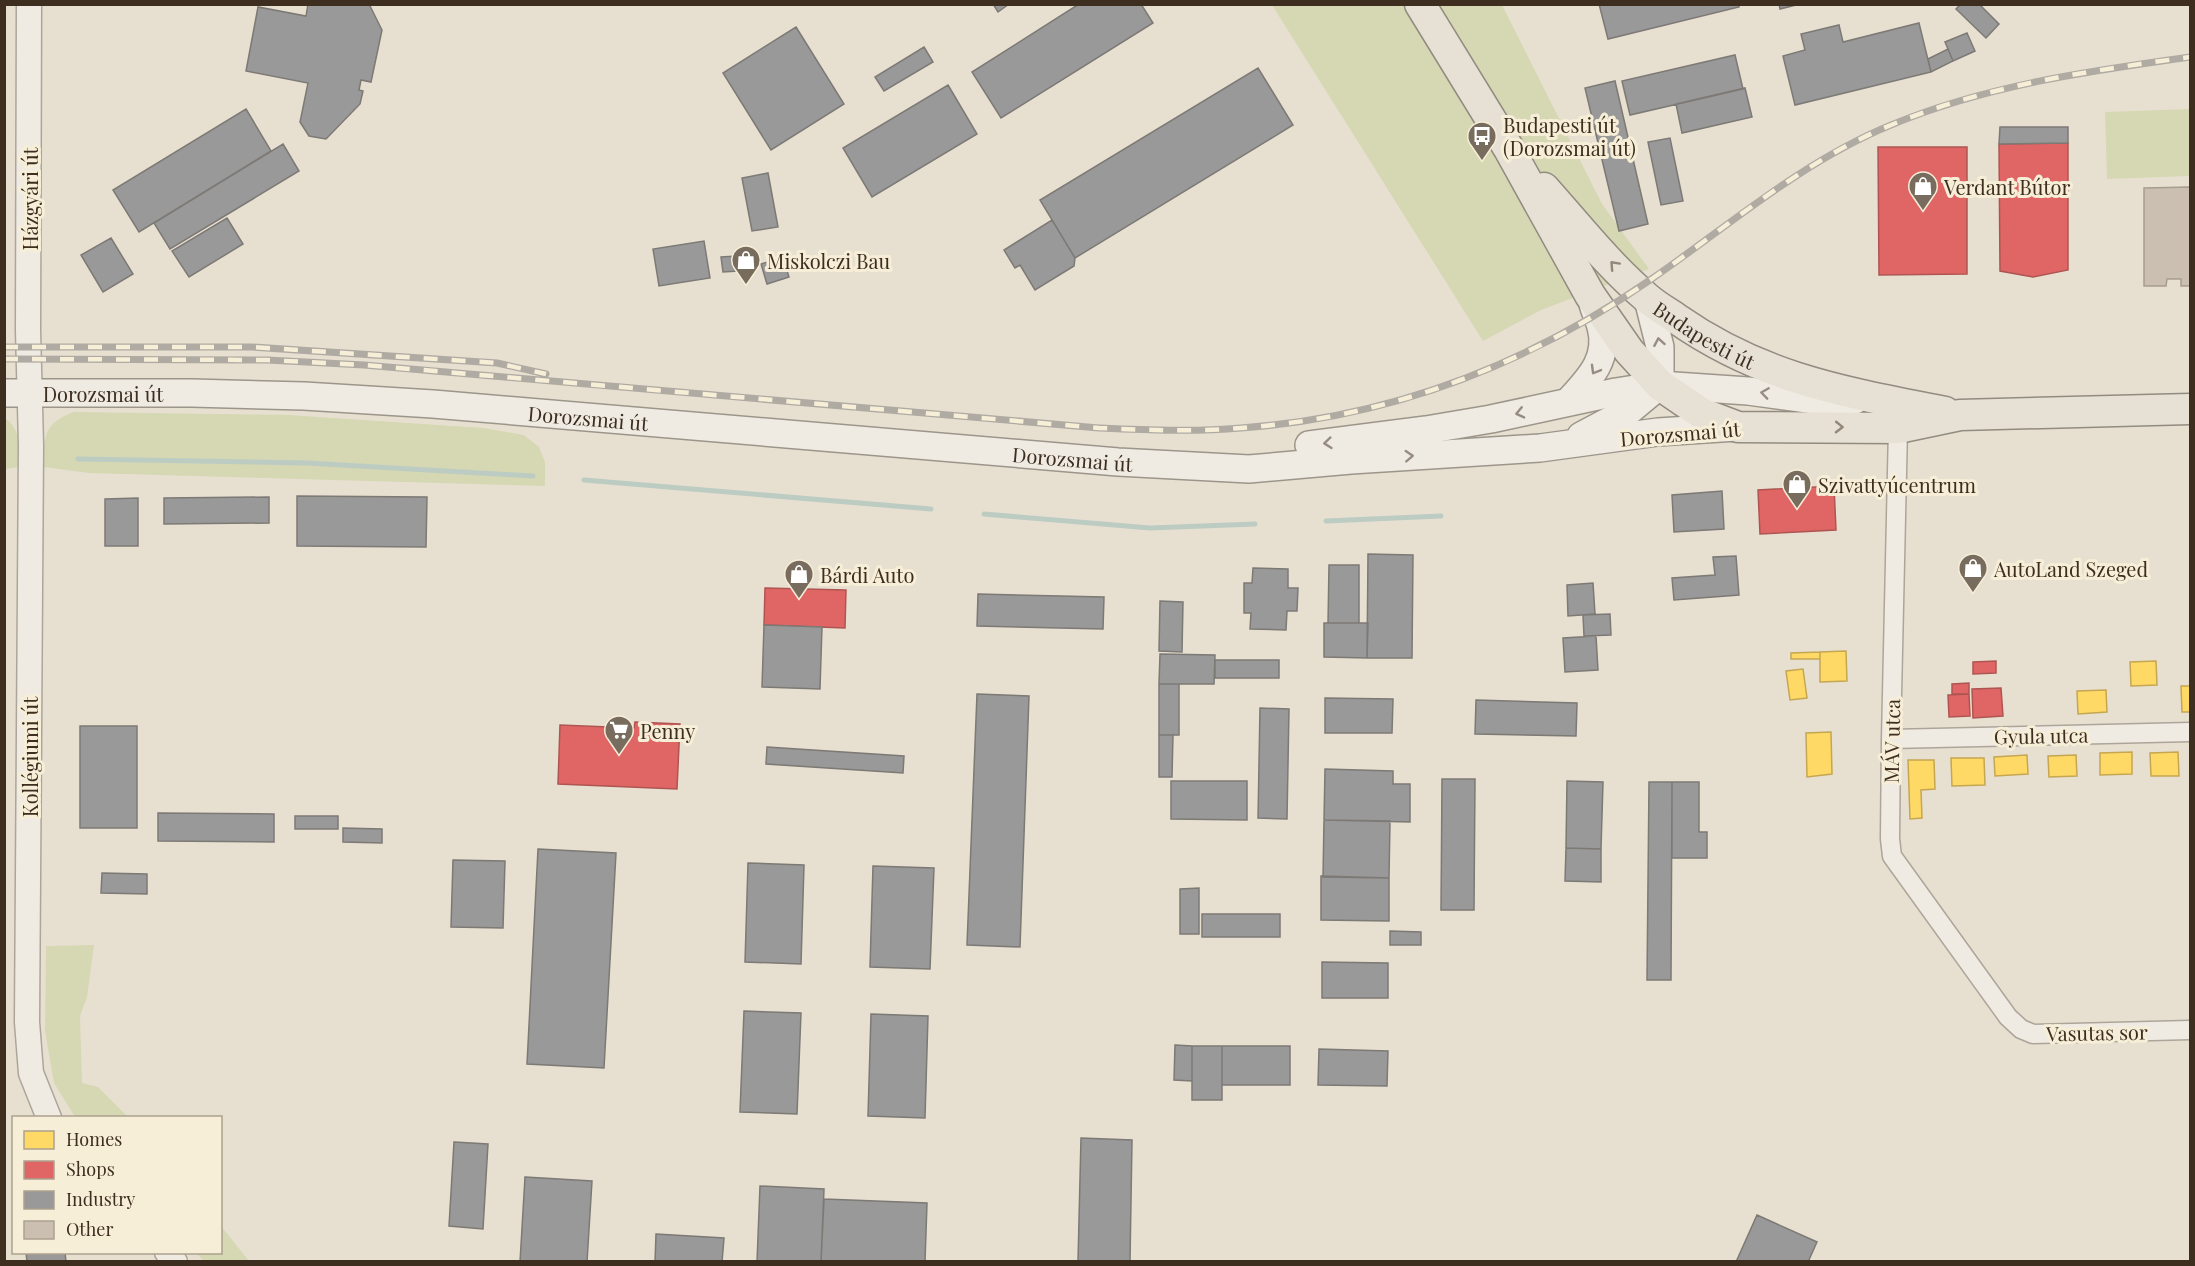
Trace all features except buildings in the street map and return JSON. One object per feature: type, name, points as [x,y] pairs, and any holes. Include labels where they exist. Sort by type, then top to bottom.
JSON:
[{"type":"main road","name":"Budapesti út","points":[[1420,4],[1509,149],[1590,295],[1629,351],[1660,385],[1701,413],[1738,427]]},
{"type":"main road","name":"Budapesti út","points":[[1509,149],[1624,276],[1648,299],[1718,346],[1762,367],[1811,384],[1960,415]]},
{"type":"main road","points":[[1569,401],[1597,368],[1603,351],[1602,327],[1590,295]]},
{"type":"main road","points":[[1564,445],[1630,410],[1660,385],[1660,347],[1648,299]]},
{"type":"main road","name":"Dorozsmai út","points":[[1169,465],[1245,452],[1426,430],[1660,385],[1748,391],[1815,400],[1886,401]]},
{"type":"main road","name":"Dorozsmai út","points":[[17,393],[192,393],[339,398],[434,404],[964,450],[1249,469],[1351,460],[1523,450],[1658,432],[1738,427],[1898,428],[1960,415],[2190,409]]},
{"type":"street","name":"Házgyári út","points":[[17,393],[29,4]]},
{"type":"street","name":"Kollégiumi út","points":[[17,393],[28,1048],[31,1073],[48,1116]]},
{"type":"street","name":"MÁV utca","points":[[1898,428],[1891,739],[1892,856],[2008,1017]]},
{"type":"street","name":"Gyula utca","points":[[1891,739],[2190,732]]},
{"type":"street","name":"Vasutas sor","points":[[2008,1017],[2021,1029],[2033,1034],[2190,1030]]},
{"type":"green space","points":[[1272,5],[1502,5],[1602,204],[1649,269],[1541,310],[1483,341]]},
{"type":"green space","points":[[2190,109],[2190,176],[2107,179],[2105,112]]},
{"type":"green space","points":[[74,412],[289,415],[483,428],[524,435],[539,447],[545,462],[545,486],[89,473],[44,467],[47,432],[56,421]]},
{"type":"green space","points":[[5,418],[17,434],[20,467],[5,469]]},
{"type":"green space","points":[[94,945],[87,997],[80,1016],[82,1083],[98,1087],[127,1116],[74,1116],[54,1083],[45,1031],[46,946]]},
{"type":"green space","points":[[222,1227],[249,1261],[204,1261],[197,1254],[222,1254]]},
{"type":"waterway","points":[[78,459],[307,463],[533,476]]},
{"type":"waterway","points":[[584,480],[931,509]]},
{"type":"waterway","points":[[984,514],[1150,528],[1255,524]]},
{"type":"waterway","points":[[1326,521],[1441,516]]},
{"type":"railway","points":[[4,359],[267,360],[364,365],[1099,428],[1206,430],[1297,422],[1352,412],[1458,381],[1558,336],[1606,309],[1653,278],[1798,175],[1828,156],[1891,125],[1964,99],[2039,81],[2190,57]]},
{"type":"railway","points":[[4,347],[252,347],[497,363],[546,374]]},
{"type":"place","name":"Budapesti út (Dorozsmai út)","points":[[1482,162]]},
{"type":"place","name":"Verdant Bútor","points":[[1923,212]]},
{"type":"place","name":"Miskolczi Bau","points":[[746,286]]},
{"type":"place","name":"Szivattyúcentrum","points":[[1797,510]]},
{"type":"place","name":"AutoLand Szeged","points":[[1973,594]]},
{"type":"place","name":"Bárdi Auto","points":[[799,600]]},
{"type":"place","name":"Penny","points":[[619,756]]}]
